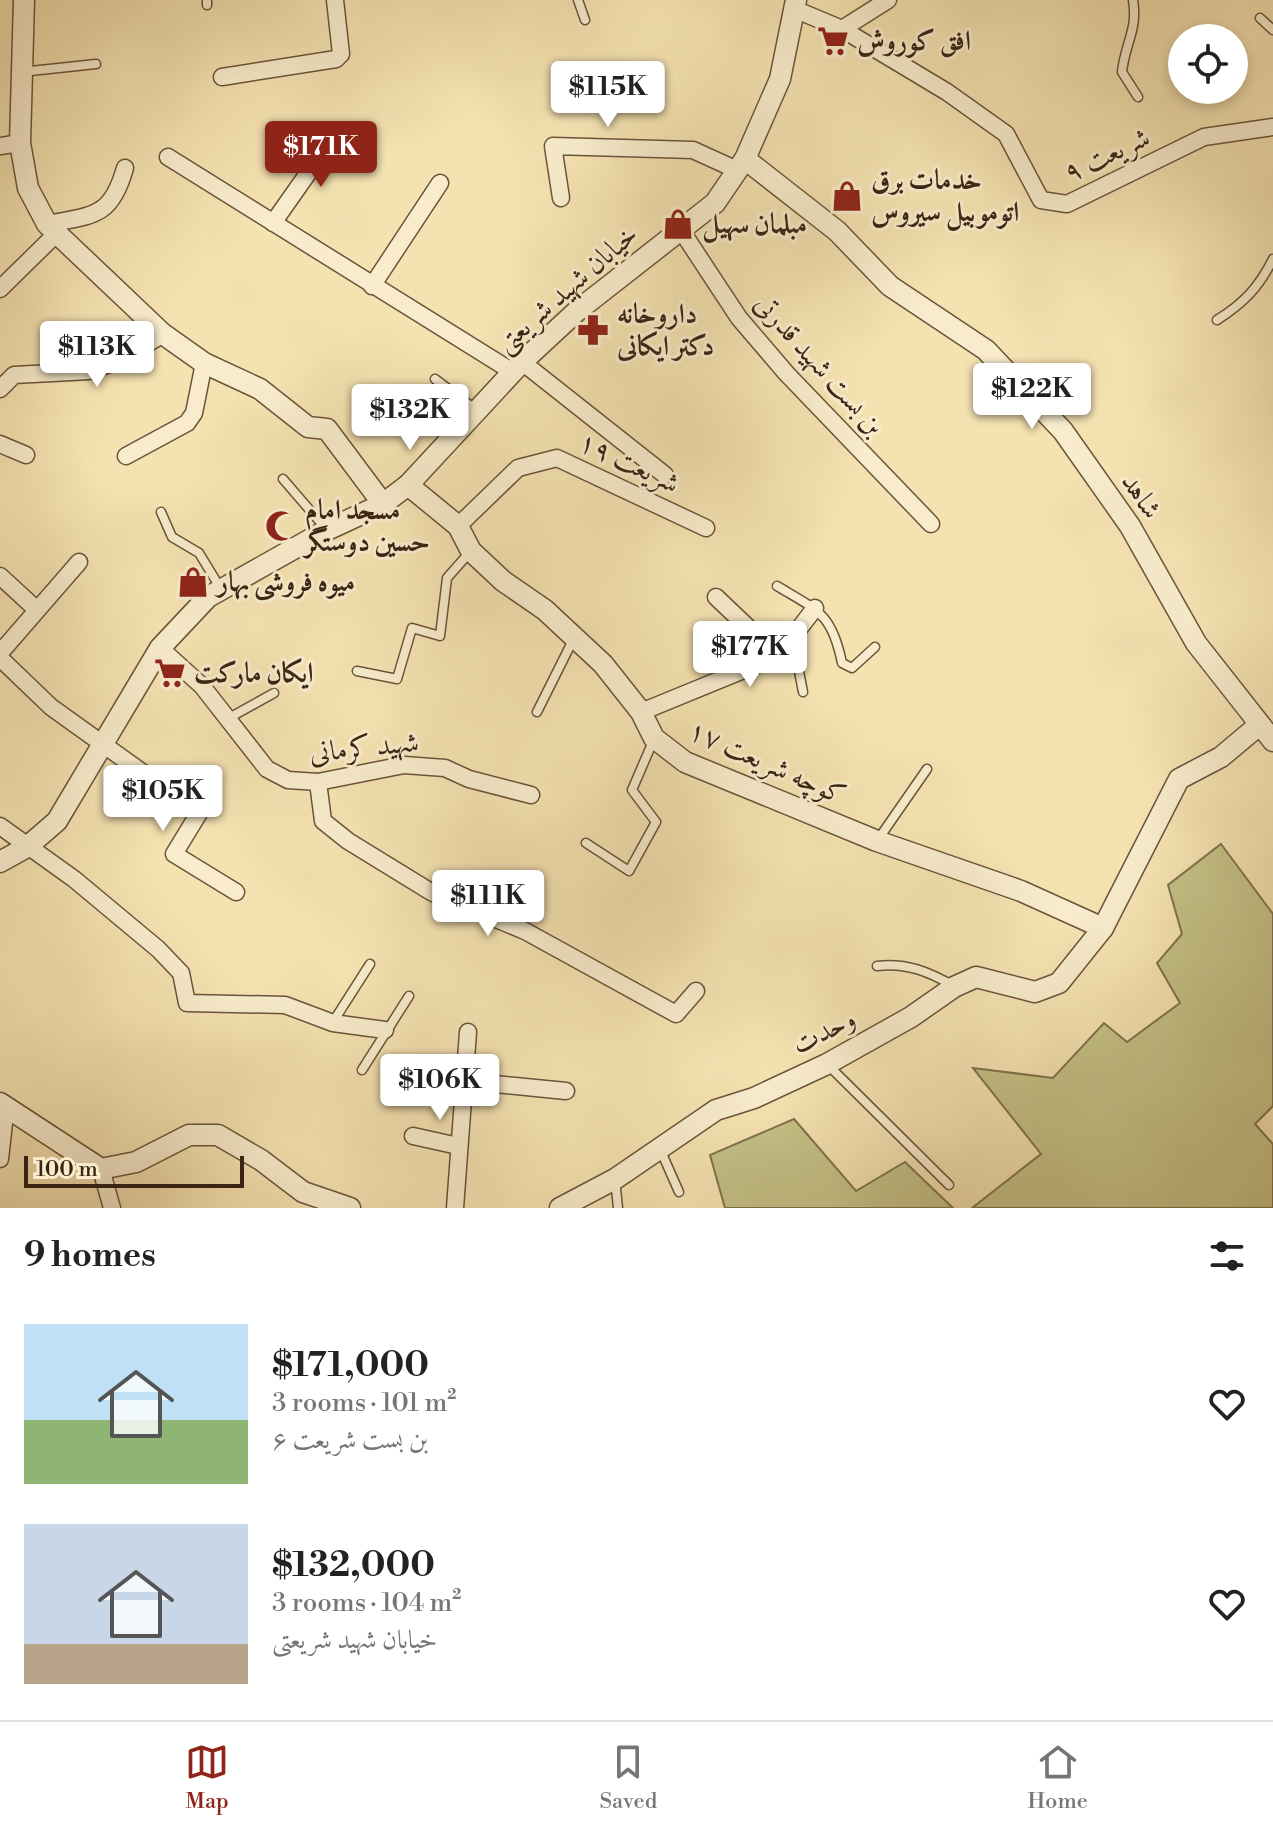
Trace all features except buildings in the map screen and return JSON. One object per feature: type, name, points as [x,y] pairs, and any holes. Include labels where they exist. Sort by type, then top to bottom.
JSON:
[{"type":"street","points":[[24,0],[21,72],[10,145],[28,188],[52,229],[163,334],[204,363],[260,389],[308,427],[327,429],[383,504]]},
{"type":"street","points":[[222,77],[336,59],[341,54],[335,0]]},
{"type":"street","points":[[842,29],[888,0]]},
{"type":"street","name":"شریعت ۹","points":[[795,4],[947,92],[1006,134],[1041,200],[1067,204],[1204,137],[1273,127]]},
{"type":"street","name":"خیابان شهید شریعتی","points":[[0,862],[27,847],[57,821],[160,648],[208,597],[327,530],[383,504],[408,485],[518,367],[577,311],[715,203],[741,165],[780,79],[795,4]]},
{"type":"street","points":[[273,223],[337,132]]},
{"type":"street","points":[[561,198],[553,146],[693,150],[741,165]]},
{"type":"street","points":[[168,157],[372,286],[518,367],[665,475]]},
{"type":"street","name":"شاهد","points":[[741,165],[837,231],[890,286],[986,350],[1063,431],[1130,526],[1196,643],[1258,726],[1273,741]]},
{"type":"street","points":[[0,289],[52,229],[100,213],[117,197],[125,168]]},
{"type":"street","points":[[372,286],[440,183]]},
{"type":"street","name":"بن بست شهید قدرتی","points":[[681,230],[739,318],[786,373],[931,524]]},
{"type":"street","points":[[0,389],[14,375],[89,371],[123,359],[163,334]]},
{"type":"street","points":[[126,456],[187,423],[194,413],[204,363]]},
{"type":"street","points":[[0,444],[26,455]]},
{"type":"street","name":"شریعت ۱۹","points":[[458,526],[490,491],[518,468],[557,458],[706,528]]},
{"type":"street","name":"کوچه شریعت ۱۷","points":[[408,485],[458,526],[471,551],[603,664],[641,712],[654,738],[685,762],[877,841],[1021,891],[1103,928]]},
{"type":"street","points":[[79,562],[0,656],[51,707],[199,813],[174,854],[236,892]]},
{"type":"street","points":[[0,576],[37,610]]},
{"type":"street","points":[[716,597],[778,656]]},
{"type":"street","points":[[641,712],[778,656],[815,608]]},
{"type":"street","name":"شهید کرمانی","points":[[160,648],[229,718],[267,769],[288,780],[318,782],[404,765],[445,768],[469,779],[531,795]]},
{"type":"street","name":"وحدت","points":[[560,1208],[615,1179],[716,1110],[754,1098],[827,1064],[911,1017],[954,987],[976,977],[1035,992],[1059,983],[1103,928],[1179,779],[1221,757],[1258,726]]},
{"type":"street","points":[[318,782],[323,821],[348,841],[431,892],[525,931],[676,1014],[696,991]]},
{"type":"street","points":[[0,826],[74,879],[158,949],[181,973],[187,1003],[285,1005],[333,1023],[385,1030]]},
{"type":"street","points":[[455,1208],[468,1032]]},
{"type":"street","points":[[464,1081],[566,1091]]},
{"type":"street","points":[[0,1159],[3,1104]]},
{"type":"street","points":[[3,1104],[101,1169],[112,1208]]},
{"type":"street","points":[[101,1169],[136,1162],[189,1135],[218,1135],[261,1160],[303,1192],[350,1208]]},
{"type":"street","points":[[413,1136],[458,1146]]},
{"type":"lane","points":[[578,0],[585,20]]},
{"type":"lane","points":[[1133,0],[1137,21],[1124,51],[1122,72],[1138,97]]},
{"type":"lane","points":[[1260,18],[1273,30]]},
{"type":"lane","points":[[21,72],[96,64]]},
{"type":"lane","points":[[1217,320],[1239,306],[1261,284],[1273,259]]},
{"type":"lane","points":[[435,379],[479,412]]},
{"type":"lane","points":[[283,479],[327,530]]},
{"type":"lane","points":[[161,512],[172,537],[199,553],[222,589]]},
{"type":"lane","points":[[357,671],[397,679],[412,628],[440,636],[447,578],[471,551]]},
{"type":"lane","points":[[777,586],[815,608],[835,629],[842,663],[852,668],[875,647]]},
{"type":"lane","points":[[792,635],[803,692]]},
{"type":"lane","points":[[537,712],[575,637]]},
{"type":"lane","points":[[229,718],[274,693]]},
{"type":"lane","points":[[586,843],[629,871],[656,822],[632,790],[654,738]]},
{"type":"lane","points":[[877,841],[927,769]]},
{"type":"lane","points":[[877,966],[898,963],[933,975],[954,987]]},
{"type":"lane","points":[[333,1023],[370,964]]},
{"type":"lane","points":[[362,1070],[409,996]]},
{"type":"lane","points":[[827,1064],[949,1185]]},
{"type":"lane","points":[[660,1148],[679,1192]]},
{"type":"lane","points":[[615,1179],[618,1208]]},
{"type":"shaded area","points":[[1221,844],[1273,914],[1273,1106],[1255,1124],[1273,1144],[1273,1208],[972,1208],[1041,1154],[973,1068],[1053,1078],[1104,1023],[1127,1042],[1180,1003],[1157,963],[1182,934],[1168,885]]},
{"type":"shaded area","points":[[794,1119],[856,1191],[905,1162],[953,1208],[725,1208],[710,1155]]},
{"type":"place","name":"افق کوروش","points":[[833,41]]},
{"type":"place","name":"خدمات برق اتوموبیل سیروس","points":[[847,196]]},
{"type":"place","name":"مبلمان سهیل","points":[[678,224]]},
{"type":"place","name":"داروخانه دکتر ایکانی","points":[[593,330]]},
{"type":"place","name":"مسجد امام حسین دوستگر","points":[[281,526]]},
{"type":"place","name":"میوه فروشی بهار","points":[[193,582]]},
{"type":"place","name":"ایکان مارکت","points":[[170,673]]}]
